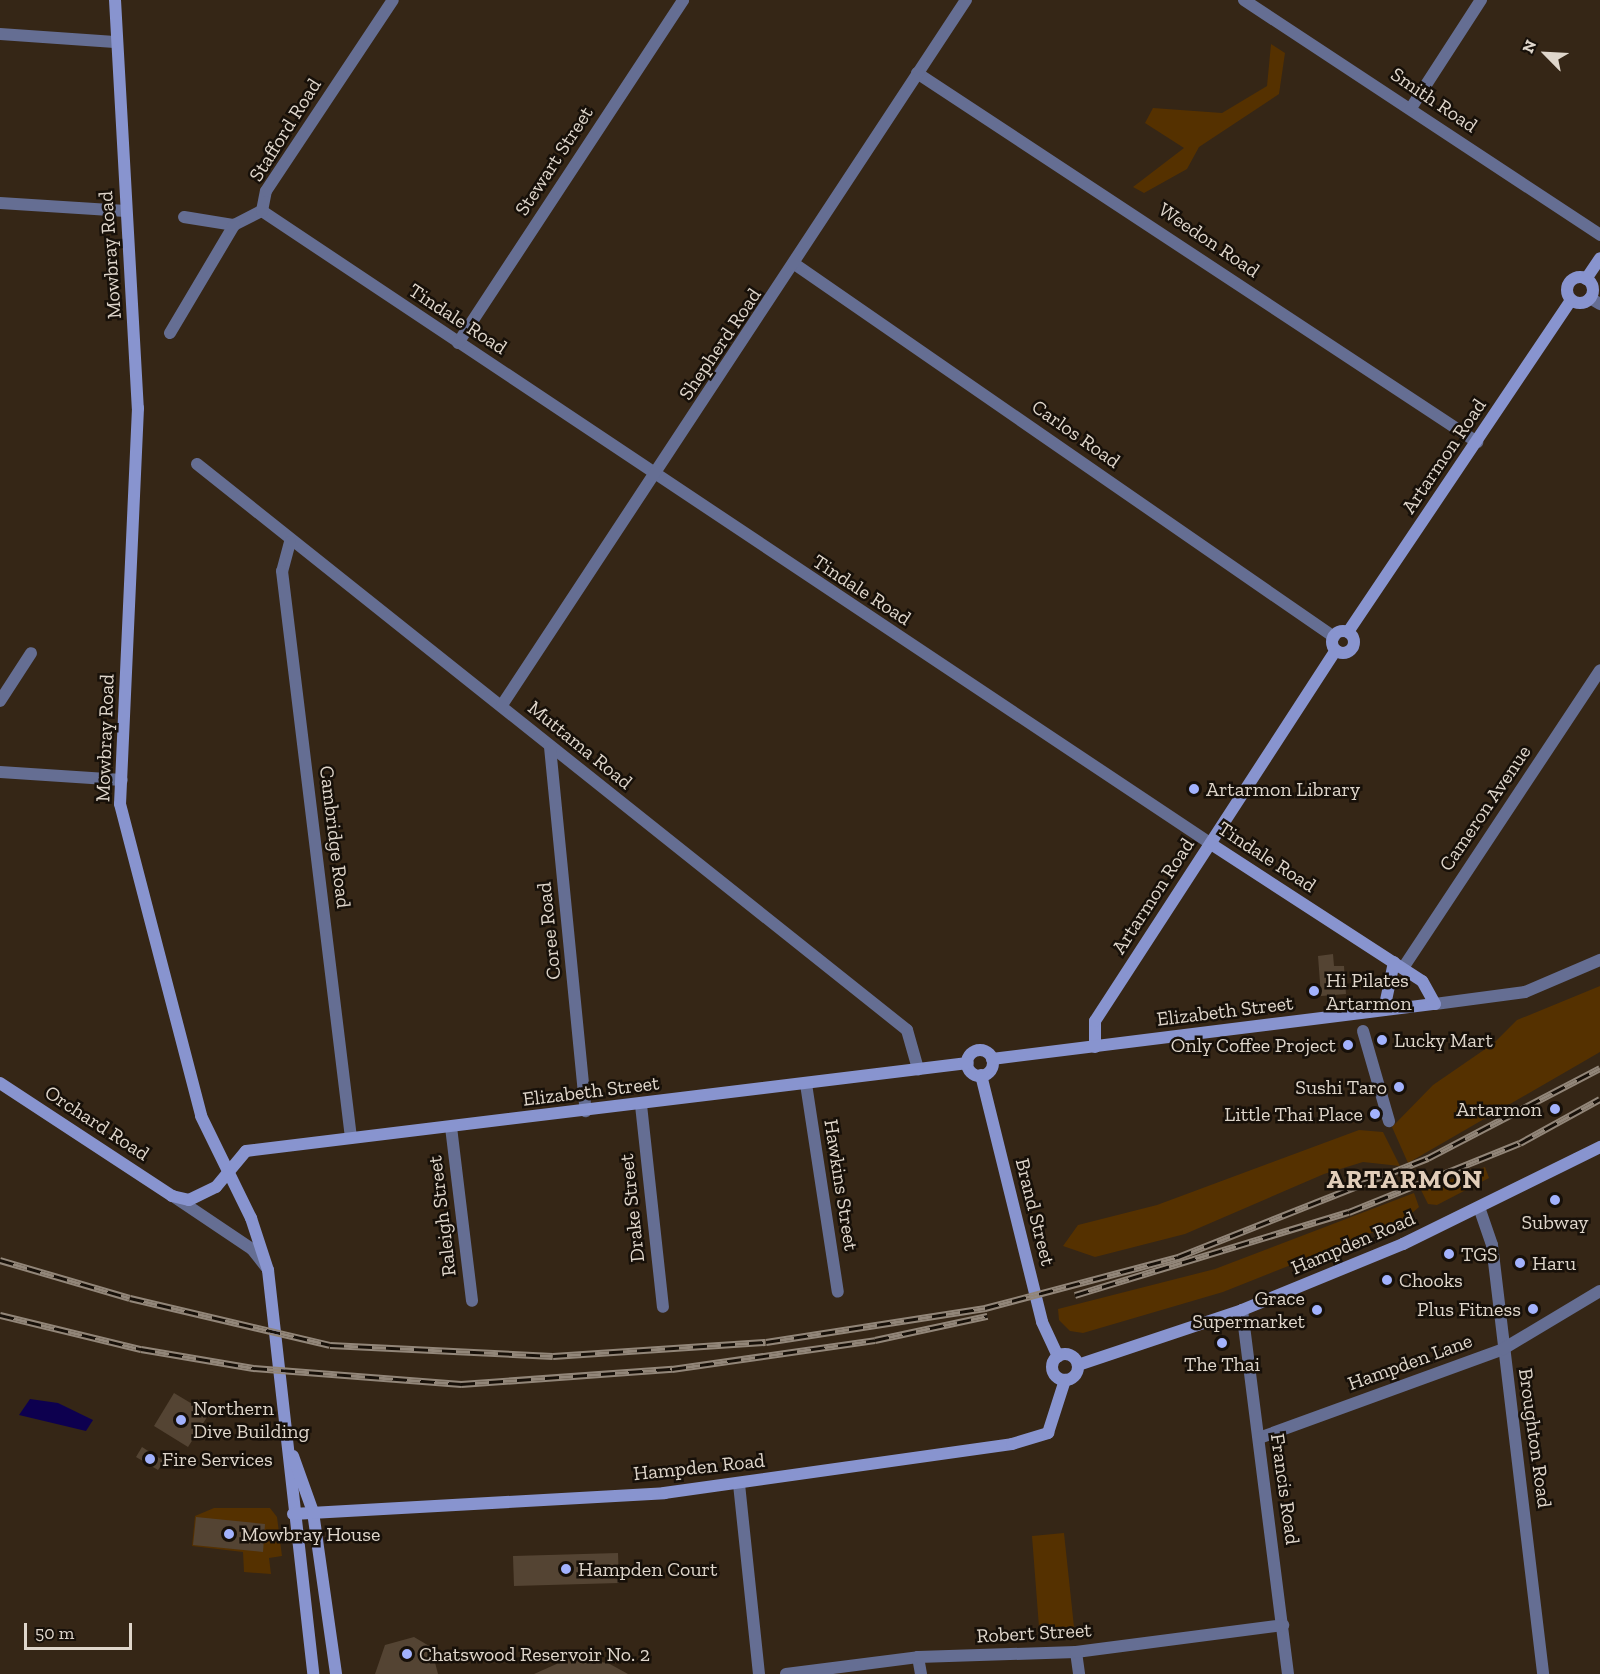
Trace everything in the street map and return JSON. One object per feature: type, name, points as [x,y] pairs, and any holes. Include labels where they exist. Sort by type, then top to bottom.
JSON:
[{"type":"street","name":"Mowbray Road","points":[[116,0],[115,42],[138,408],[122,780],[126,834],[207,1132],[228,1170],[268,1270],[272,1286],[291,1452],[293,1514],[313,1674]]},
{"type":"street","name":"Stafford Road","points":[[234,225],[262,212],[266,191],[393,0]]},
{"type":"street","name":"Stewart Street","points":[[459,343],[683,0]]},
{"type":"street","name":"Shepherd Road","points":[[501,705],[796,265],[917,73],[966,0]]},
{"type":"street","name":"Smith Road","points":[[1244,0],[1411,108],[1600,235]]},
{"type":"street","points":[[1411,108],[1481,0]]},
{"type":"street","points":[[0,34],[115,42]]},
{"type":"street","name":"Weedon Road","points":[[917,73],[1477,442]]},
{"type":"street","points":[[0,203],[126,211]]},
{"type":"street","name":"Tindale Road","points":[[262,212],[655,477],[1422,981],[1435,1004]]},
{"type":"street","points":[[170,333],[234,225],[184,217]]},
{"type":"street","points":[[1571,300],[1581,303],[1595,301],[1592,288],[1586,279],[1600,258]]},
{"type":"street","name":"Carlos Road","points":[[796,265],[1335,643]]},
{"type":"street","name":"Artarmon Road","points":[[1095,1047],[1095,1021],[1211,844],[1335,643],[1351,650],[1354,640],[1348,632],[1571,300],[1569,283],[1586,279]]},
{"type":"street","name":"Muttama Road","points":[[197,464],[290,542],[501,705],[550,747],[907,1030],[918,1069]]},
{"type":"street","name":"Cambridge Road","points":[[290,542],[282,572],[351,1138]]},
{"type":"street","points":[[1335,643],[1348,632]]},
{"type":"street","points":[[0,701],[31,653]]},
{"type":"street","name":"Cameron Avenue","points":[[1398,965],[1600,670]]},
{"type":"street","name":"Coree Road","points":[[550,747],[586,1111]]},
{"type":"street","points":[[0,772],[122,780]]},
{"type":"street","name":"Elizabeth Street","points":[[228,1170],[246,1151],[641,1105],[968,1063],[976,1050],[992,1059],[1525,992],[1600,960]]},
{"type":"street","points":[[1384,1010],[1398,965]]},
{"type":"street","points":[[1363,1031],[1389,1121]]},
{"type":"street","points":[[968,1063],[981,1075],[990,1070],[992,1059]]},
{"type":"street","name":"Brand Street","points":[[981,1075],[1042,1322],[1058,1356]]},
{"type":"street","name":"Orchard Road","points":[[0,1083],[252,1249],[268,1270]]},
{"type":"street","name":"Hawkins Street","points":[[806,1084],[838,1292]]},
{"type":"street","name":"Drake Street","points":[[641,1105],[663,1307]]},
{"type":"street","name":"Raleigh Street","points":[[451,1127],[472,1301]]},
{"type":"street","name":"Hampden Road","points":[[1078,1365],[1242,1310],[1480,1210],[1600,1147]]},
{"type":"street","points":[[172,1196],[203,1196],[228,1170]]},
{"type":"street","name":"Broughton Road","points":[[1480,1210],[1492,1245],[1543,1674]]},
{"type":"street","name":"Hampden Lane","points":[[1259,1438],[1503,1349],[1600,1291]]},
{"type":"street","name":"Francis Road","points":[[1242,1310],[1288,1674]]},
{"type":"street","points":[[1058,1356],[1072,1356],[1078,1365],[1077,1374],[1065,1380],[1053,1371],[1058,1356]]},
{"type":"street","name":"Hampden Road","points":[[293,1514],[664,1493],[739,1484],[1039,1438],[1055,1424],[1065,1380]]},
{"type":"street","name":"Mowbray Road","points":[[291,1452],[313,1512],[336,1674]]},
{"type":"street","points":[[739,1484],[759,1674]]},
{"type":"street","name":"Robert Street","points":[[786,1674],[918,1657],[1076,1652],[1283,1625]]},
{"type":"street","points":[[1076,1652],[1079,1674]]},
{"type":"street","points":[[918,1657],[921,1674]]},
{"type":"shaded area","points":[[1271,44],[1285,53],[1279,94],[1199,147],[1187,169],[1144,193],[1133,187],[1184,148],[1145,123],[1153,108],[1222,113],[1267,86]]},
{"type":"shaded area","points":[[1600,986],[1600,1052],[1408,1163],[1392,1127],[1433,1085],[1494,1043],[1517,1020]]},
{"type":"shaded area","points":[[1359,1130],[1383,1132],[1400,1166],[1363,1162],[1324,1174],[1185,1234],[1095,1257],[1063,1246],[1078,1225],[1157,1205]]},
{"type":"shaded area","points":[[1485,1167],[1489,1178],[1437,1205],[1428,1204],[1421,1190]]},
{"type":"shaded area","points":[[1414,1193],[1419,1207],[1404,1220],[1223,1292],[1083,1333],[1070,1331],[1059,1320],[1058,1309],[1215,1269]]},
{"type":"shaded area","points":[[30,1399],[58,1403],[93,1420],[86,1431],[19,1415]]},
{"type":"shaded area","points":[[214,1508],[270,1508],[277,1517],[282,1556],[269,1558],[271,1574],[244,1572],[243,1552],[192,1546],[195,1516]]},
{"type":"shaded area","points":[[1064,1533],[1074,1627],[1039,1627],[1032,1536]]},
{"type":"building","points":[[1333,954],[1334,966],[1344,966],[1346,994],[1321,996],[1318,956]]},
{"type":"building","name":"Northern Dive Building","points":[[174,1393],[209,1414],[188,1447],[154,1426]]},
{"type":"building","name":"Fire Services","points":[[142,1447],[164,1461],[158,1470],[136,1457]]},
{"type":"building","name":"Mowbray House","points":[[196,1517],[265,1524],[263,1552],[193,1545]]},
{"type":"building","name":"Hampden Court","points":[[618,1553],[619,1583],[514,1586],[513,1556]]},
{"type":"building","name":"Chatswood Reservoir No. 2","points":[[414,1637],[431,1647],[438,1674],[375,1674],[385,1645]]},
{"type":"building","points":[[570,1658],[608,1663],[628,1674],[534,1674]]},
{"type":"railway","points":[[0,1260],[130,1298],[330,1345],[553,1356],[766,1342],[985,1308],[1178,1257],[1428,1158],[1600,1068]]},
{"type":"railway","points":[[1075,1295],[1349,1212],[1520,1143],[1600,1099]]},
{"type":"railway","points":[[0,1315],[141,1349],[253,1368],[461,1384],[672,1369],[875,1340],[987,1316]]},
{"type":"place","name":"Artarmon Library","points":[[1194,789]]},
{"type":"place","name":"Hi Pilates Artarmon","points":[[1314,991]]},
{"type":"place","name":"Lucky Mart","points":[[1382,1040]]},
{"type":"place","name":"Only Coffee Project","points":[[1348,1045]]},
{"type":"place","name":"Sushi Taro","points":[[1399,1087]]},
{"type":"place","name":"Artarmon","points":[[1555,1109]]},
{"type":"place","name":"Little Thai Place","points":[[1375,1114]]},
{"type":"place","name":"Subway","points":[[1555,1200]]},
{"type":"place","name":"TGS","points":[[1449,1254]]},
{"type":"place","name":"Haru","points":[[1520,1263]]},
{"type":"place","name":"Chooks","points":[[1387,1280]]},
{"type":"place","name":"Plus Fitness","points":[[1533,1309]]},
{"type":"place","name":"Grace Supermarket","points":[[1317,1310]]},
{"type":"place","name":"The Thai","points":[[1222,1343]]},
{"type":"place","name":"Northern Dive Building","points":[[181,1420]]},
{"type":"place","name":"Fire Services","points":[[150,1459]]},
{"type":"place","name":"Mowbray House","points":[[229,1534]]},
{"type":"place","name":"Hampden Court","points":[[566,1569]]},
{"type":"place","name":"Chatswood Reservoir No. 2","points":[[407,1654]]},
{"type":"district","name":"ARTARMON","points":[[1405,1180]]}]
